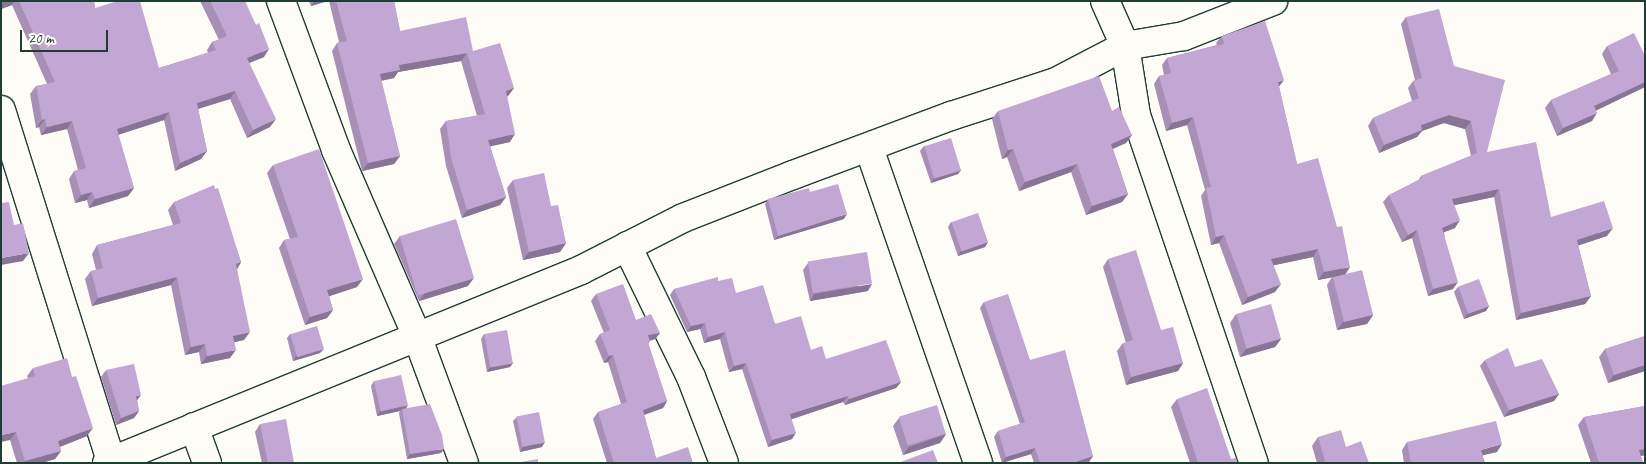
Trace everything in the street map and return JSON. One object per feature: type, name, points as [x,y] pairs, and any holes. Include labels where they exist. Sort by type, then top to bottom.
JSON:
[{"type":"street","points":[[280,1],[343,168],[417,336],[464,463]]},
{"type":"street","points":[[1105,1],[1125,46],[1136,115],[1254,463]]},
{"type":"street","points":[[1,110],[109,462],[581,270],[692,215],[792,175],[952,116],[1056,82],[1125,46],[1184,36],[1273,1]]},
{"type":"street","points":[[869,148],[978,463]]},
{"type":"street","points":[[627,246],[691,377],[724,463]]},
{"type":"street","points":[[194,427],[206,463]]},
{"type":"building","points":[[19,1],[94,1],[95,8],[118,1],[140,1],[159,68],[216,50],[212,42],[227,36],[210,1],[245,1],[256,25],[259,23],[269,49],[247,58],[276,119],[253,130],[235,91],[197,103],[207,151],[180,163],[169,112],[117,129],[134,188],[95,199],[92,192],[81,195],[74,171],[86,168],[72,121],[47,127],[45,119],[42,120],[36,86],[55,82]]},
{"type":"building","points":[[336,1],[394,1],[400,31],[466,17],[473,51],[500,43],[514,88],[506,91],[515,134],[488,140],[506,197],[467,210],[451,158],[446,121],[485,114],[467,53],[399,65],[400,70],[380,74],[400,156],[368,163],[337,43],[347,41]]},
{"type":"building","points":[[1439,9],[1454,66],[1505,80],[1487,152],[1536,142],[1551,217],[1604,201],[1613,228],[1577,240],[1591,296],[1521,313],[1499,189],[1452,199],[1460,220],[1442,228],[1458,282],[1433,289],[1417,230],[1408,235],[1389,195],[1422,178],[1421,176],[1477,153],[1471,121],[1449,115],[1421,125],[1422,130],[1384,145],[1373,118],[1419,98],[1413,81],[1422,78],[1406,17]]},
{"type":"building","points":[[1265,21],[1284,80],[1278,82],[1297,164],[1318,158],[1337,227],[1342,226],[1350,267],[1324,272],[1318,249],[1271,259],[1281,284],[1248,297],[1224,235],[1216,237],[1206,188],[1211,187],[1193,117],[1172,123],[1159,76],[1171,73],[1167,58],[1224,44],[1222,36]]},
{"type":"building","points":[[1634,33],[1645,56],[1645,82],[1594,106],[1597,113],[1563,128],[1551,100],[1619,71],[1607,46]]},
{"type":"building","points":[[1099,76],[1112,111],[1119,107],[1132,135],[1111,144],[1128,194],[1092,206],[1077,164],[1025,182],[1013,149],[1008,150],[998,111]]},
{"type":"building","points":[[951,138],[961,171],[934,179],[924,146]]},
{"type":"building","points":[[319,149],[363,279],[327,290],[333,310],[310,317],[284,240],[298,237],[273,165]]},
{"type":"building","points":[[544,173],[551,206],[558,205],[566,243],[529,252],[513,180]]},
{"type":"building","points":[[838,184],[847,214],[778,236],[768,199],[809,188],[810,192]]},
{"type":"building","points":[[214,185],[215,189],[218,188],[241,262],[236,264],[250,332],[233,336],[236,350],[207,356],[205,344],[191,347],[177,277],[98,298],[91,271],[103,268],[97,245],[181,223],[174,202]]},
{"type":"building","points":[[9,202],[14,225],[23,223],[29,253],[1,258],[1,203]]},
{"type":"building","points":[[978,213],[988,242],[962,251],[952,222]]},
{"type":"building","points":[[456,219],[474,278],[418,296],[400,236]]},
{"type":"building","points":[[1136,250],[1161,330],[1173,327],[1183,363],[1131,377],[1123,343],[1133,340],[1108,259]]},
{"type":"building","points":[[867,252],[872,284],[813,293],[808,261]]},
{"type":"building","points":[[1362,270],[1373,315],[1344,322],[1333,277]]},
{"type":"building","points":[[718,277],[718,281],[732,278],[736,293],[763,285],[775,324],[801,316],[811,350],[822,346],[826,359],[886,340],[901,382],[849,399],[848,396],[790,414],[796,433],[772,440],[746,363],[734,366],[725,332],[708,337],[705,323],[691,326],[674,289]]},
{"type":"building","points":[[1479,279],[1489,306],[1468,314],[1458,287]]},
{"type":"building","points":[[623,284],[636,320],[651,314],[660,333],[648,335],[650,341],[648,342],[667,401],[643,410],[656,458],[688,447],[693,463],[614,463],[598,412],[627,402],[613,355],[609,356],[600,334],[610,330],[596,294]]},
{"type":"building","points":[[1008,294],[1030,360],[1065,350],[1093,456],[1073,463],[1040,463],[1035,448],[1006,457],[998,431],[1025,422],[984,302]]},
{"type":"building","points":[[1271,304],[1281,339],[1246,349],[1236,314]]},
{"type":"building","points":[[317,326],[324,349],[297,357],[290,334]]},
{"type":"building","points":[[507,330],[513,363],[490,367],[484,334]]},
{"type":"building","points":[[1645,336],[1645,365],[1614,375],[1605,349]]},
{"type":"building","points":[[1508,348],[1515,367],[1542,359],[1559,394],[1509,410],[1485,360]]},
{"type":"building","points":[[67,358],[72,377],[76,376],[93,428],[58,441],[61,451],[25,461],[16,432],[1,435],[1,386],[35,376],[33,368]]},
{"type":"building","points":[[134,364],[141,395],[136,396],[139,411],[121,418],[106,370]]},
{"type":"building","points":[[401,375],[408,405],[381,412],[374,381]]},
{"type":"building","points":[[1207,388],[1231,459],[1236,458],[1237,463],[1198,463],[1177,399]]},
{"type":"building","points":[[430,404],[442,435],[444,449],[410,454],[402,409]]},
{"type":"building","points":[[937,405],[946,434],[908,445],[899,417]]},
{"type":"building","points":[[1645,406],[1645,449],[1639,450],[1643,463],[1599,463],[1584,417]]},
{"type":"building","points":[[539,412],[545,442],[522,447],[516,416]]},
{"type":"building","points":[[286,419],[294,463],[268,463],[260,424]]},
{"type":"building","points":[[1496,421],[1502,444],[1481,450],[1485,463],[1411,463],[1407,442]]},
{"type":"building","points":[[1341,430],[1346,447],[1361,441],[1369,463],[1321,463],[1325,461],[1318,437]]},
{"type":"building","points":[[933,450],[938,463],[898,463]]},
{"type":"building","points":[[538,459],[538,463],[516,463]]}]
